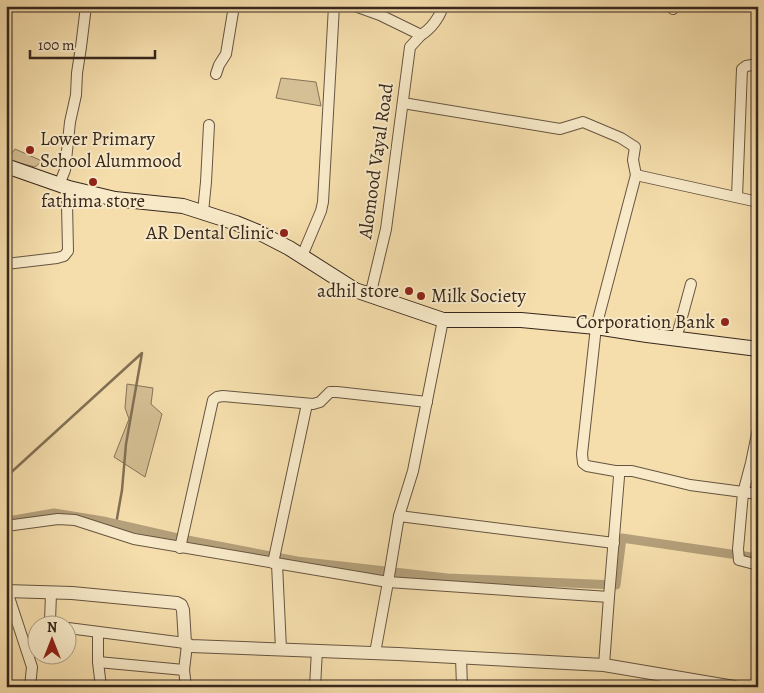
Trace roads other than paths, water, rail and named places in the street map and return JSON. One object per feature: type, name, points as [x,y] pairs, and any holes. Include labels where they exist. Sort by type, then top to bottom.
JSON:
[{"type":"main road","points":[[6,166],[64,186],[116,199],[183,206],[236,223],[290,248],[355,290],[443,320],[521,320],[596,327],[758,349]]},
{"type":"street","points":[[6,264],[58,258],[64,256],[68,251],[67,204],[64,186],[65,170],[86,6]]},
{"type":"street","points":[[216,74],[226,54],[234,6]]},
{"type":"street","points":[[302,256],[323,202],[334,6]]},
{"type":"street","points":[[355,6],[380,15],[421,35]]},
{"type":"street","name":"Alomood Vayal Road","points":[[370,296],[386,229],[410,47],[435,21],[443,6]]},
{"type":"street","points":[[737,197],[742,69],[746,66],[758,64]]},
{"type":"street","points":[[403,103],[560,129],[583,122],[621,138],[635,147],[633,160],[636,175],[596,327],[583,463],[587,466],[615,471],[632,471],[690,485],[758,494]]},
{"type":"street","points":[[203,212],[209,125]]},
{"type":"street","points":[[636,175],[758,202]]},
{"type":"street","points":[[676,339],[691,284]]},
{"type":"street","points":[[375,653],[399,516],[413,471],[443,320]]},
{"type":"street","points":[[180,548],[213,400],[217,397],[314,404],[320,402],[330,392],[426,402]]},
{"type":"street","points":[[281,649],[275,564],[307,404]]},
{"type":"street","points":[[758,429],[743,493],[738,549],[739,560],[758,565]]},
{"type":"street","points":[[604,665],[619,477],[615,471]]},
{"type":"street","points":[[399,516],[614,543]]},
{"type":"street","points":[[6,526],[65,518],[134,539],[388,582],[609,597]]},
{"type":"street","points":[[30,687],[32,667],[6,591],[72,593],[177,603],[181,605],[186,644],[184,670],[186,687]]},
{"type":"street","points":[[50,616],[51,593]]},
{"type":"street","points":[[78,630],[186,644],[604,665],[734,687]]},
{"type":"street","points":[[98,633],[98,662],[101,687]]},
{"type":"street","points":[[316,687],[317,650]]},
{"type":"street","points":[[461,657],[462,687]]},
{"type":"street","points":[[98,662],[184,670]]},
{"type":"waterway","points":[[6,477],[142,353],[126,444],[122,490],[116,524]]},
{"type":"waterway","points":[[6,520],[54,513],[103,521],[182,539],[297,561],[447,578],[616,585],[622,538],[758,558]]},
{"type":"place","name":"Lower Primary School Alummood","points":[[30,150]]},
{"type":"place","name":"fathima store","points":[[93,182]]},
{"type":"place","name":"AR Dental Clinic","points":[[284,233]]},
{"type":"place","name":"adhil store","points":[[409,291]]},
{"type":"place","name":"Milk Society","points":[[421,296]]},
{"type":"place","name":"Corporation Bank","points":[[725,322]]}]
